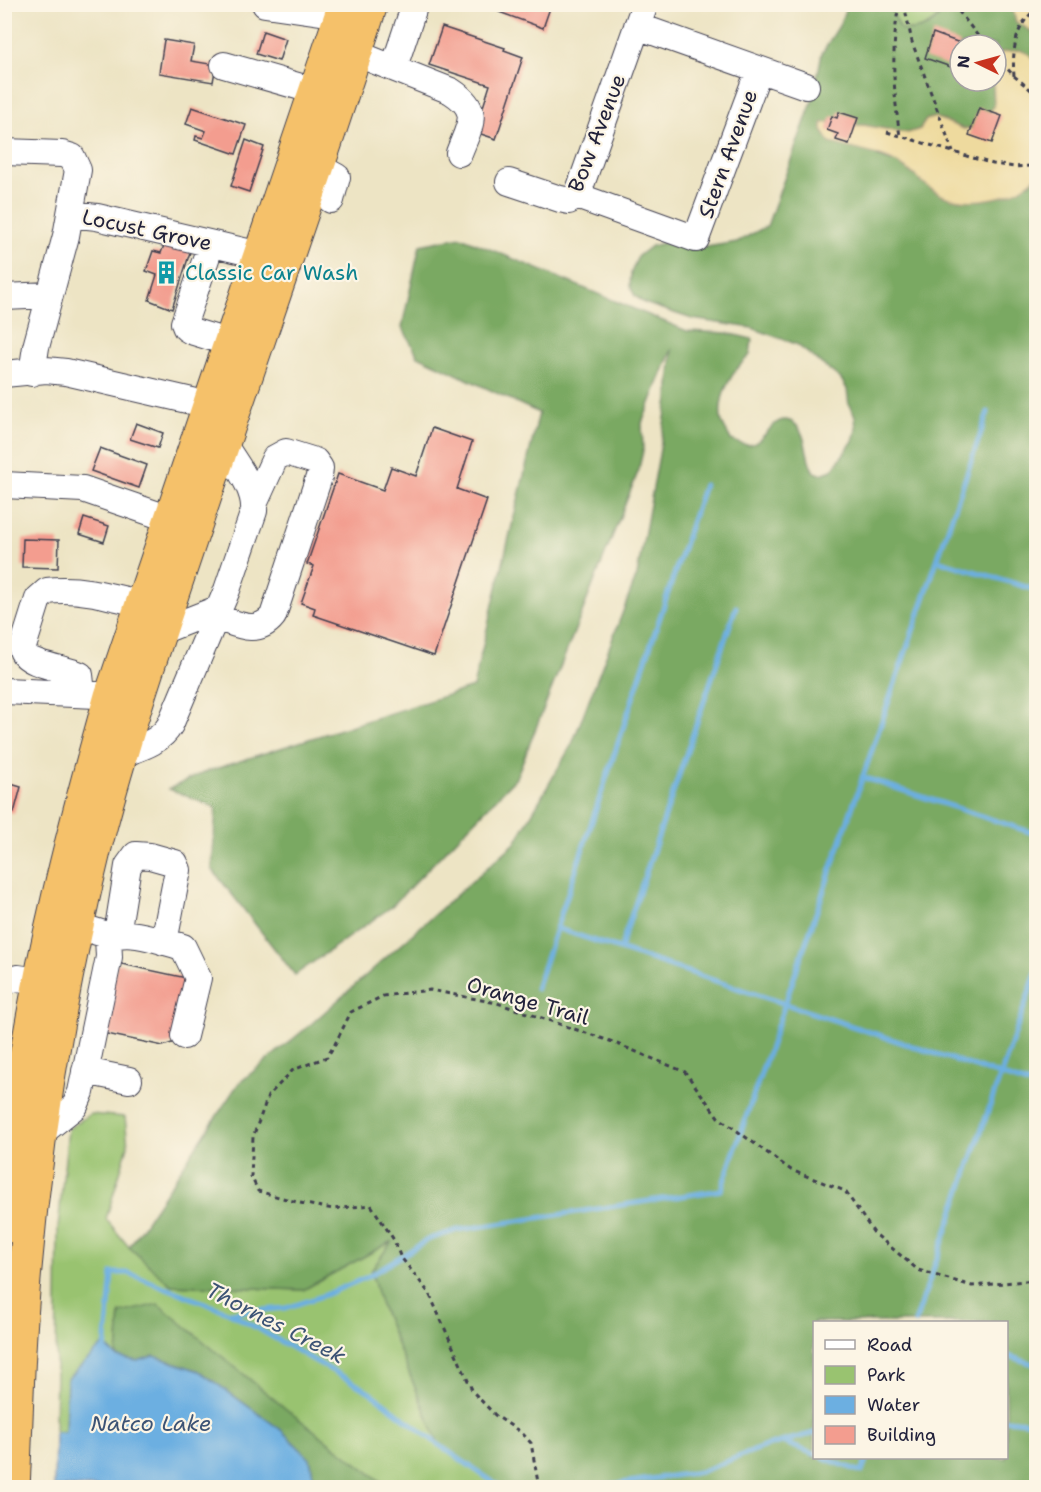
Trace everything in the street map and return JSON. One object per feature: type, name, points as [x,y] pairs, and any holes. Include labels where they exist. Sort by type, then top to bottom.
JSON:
[{"type":"highway","points":[[13,1488],[21,1318],[32,1202],[47,1084],[95,848],[120,755],[159,632],[355,53],[352,8]]},
{"type":"highway","points":[[4,1227],[12,1092],[70,846],[96,695],[142,604],[315,91],[352,8]]},
{"type":"street","points":[[265,4],[352,8]]},
{"type":"street","points":[[394,67],[413,10]]},
{"type":"street","points":[[641,15],[759,70],[806,86]]},
{"type":"street","name":"Bow Avenue","points":[[509,182],[569,201],[577,196],[641,15]]},
{"type":"street","points":[[355,53],[451,91],[465,100],[471,109],[470,123],[459,153]]},
{"type":"street","points":[[224,65],[315,91]]},
{"type":"street","name":"Stern Avenue","points":[[577,196],[696,239],[759,70]]},
{"type":"street","name":"Locust Grove","points":[[4,152],[62,154],[72,157],[78,170],[70,214],[32,373]]},
{"type":"street","points":[[317,166],[337,177],[331,200]]},
{"type":"street","name":"Locust Grove","points":[[70,214],[260,255]]},
{"type":"street","points":[[211,244],[184,322],[186,328],[191,331],[230,343]]},
{"type":"street","points":[[4,297],[50,295]]},
{"type":"street","points":[[4,374],[46,370],[66,372],[209,405]]},
{"type":"street","points":[[223,443],[255,502]]},
{"type":"street","points":[[120,755],[157,740],[165,734],[218,612],[254,511],[255,502],[275,458],[286,452],[315,461],[320,468],[320,477],[273,616],[267,623],[260,628],[242,626],[218,612],[159,632]]},
{"type":"street","points":[[4,485],[83,489],[170,519]]},
{"type":"street","points":[[96,695],[80,675],[30,660],[23,655],[22,650],[38,599],[47,591],[75,590],[142,604]]},
{"type":"street","points":[[4,691],[96,695]]},
{"type":"street","points":[[41,1133],[75,1106],[81,1092],[128,866],[136,855],[150,856],[175,863],[178,870],[164,942]]},
{"type":"street","points":[[78,926],[112,936],[137,936],[183,946],[198,978],[184,1036]]},
{"type":"street","points":[[4,981],[18,978],[40,981]]},
{"type":"street","points":[[85,1071],[129,1080]]},
{"type":"path","points":[[899,4],[893,52],[900,136]]},
{"type":"path","points":[[904,4],[912,42],[953,152]]},
{"type":"path","points":[[953,4],[976,33]]},
{"type":"path","points":[[1014,76],[1012,57],[1017,36],[1028,16],[1036,10]]},
{"type":"path","points":[[1008,69],[1036,94]]},
{"type":"path","points":[[887,132],[993,164],[1015,167],[1029,166],[1036,162]]},
{"type":"path","name":"Orange Trail","points":[[539,1488],[531,1443],[522,1432],[495,1415],[473,1392],[429,1293],[400,1256],[394,1240],[371,1205],[333,1209],[300,1203],[258,1191],[251,1176],[253,1137],[268,1096],[293,1070],[327,1057],[351,1012],[383,996],[430,990],[497,1003],[610,1041],[685,1072],[718,1117],[791,1170],[845,1191],[873,1233],[918,1270],[972,1286],[1036,1280]]},
{"type":"green space","points":[[847,5],[892,5],[892,12],[901,30],[916,30],[934,22],[948,5],[1014,5],[1016,22],[1036,34],[1036,63],[1029,54],[1008,52],[1008,33],[948,33],[948,93],[993,93],[994,106],[980,127],[964,129],[935,117],[926,120],[920,129],[908,133],[863,125],[876,156],[900,164],[933,190],[1030,184],[1036,177],[1036,1487],[502,1487],[439,1445],[380,1303],[371,1271],[392,1241],[303,1290],[171,1285],[129,1247],[238,1084],[310,1025],[515,843],[572,744],[637,575],[668,399],[672,349],[642,423],[643,451],[638,472],[516,778],[391,907],[295,975],[212,869],[216,808],[169,789],[202,773],[473,687],[539,413],[418,356],[402,327],[420,245],[461,237],[687,331],[727,333],[752,339],[750,355],[728,383],[722,400],[722,421],[731,440],[749,445],[755,443],[780,421],[792,422],[801,432],[814,472],[821,474],[832,470],[853,441],[856,430],[855,416],[849,405],[847,389],[841,379],[796,344],[752,328],[692,319],[644,303],[635,296],[630,286],[631,273],[638,256],[651,246],[663,243],[694,249],[737,242],[767,226],[812,102],[822,53],[839,26]]},
{"type":"green space","points":[[892,5],[948,5],[939,17],[928,25],[922,28],[901,30],[892,12]]},
{"type":"green space","points":[[90,1114],[125,1117],[128,1146],[106,1219],[129,1247],[171,1285],[303,1290],[394,1240],[371,1271],[380,1303],[439,1445],[502,1487],[388,1487],[291,1413],[120,1313],[117,1357],[65,1432],[55,1432],[58,1228],[68,1129]]},
{"type":"green space","points":[[158,1304],[291,1413],[388,1487],[315,1487],[310,1459],[281,1430],[199,1371],[154,1356],[137,1361],[117,1357],[120,1313]]},
{"type":"sand","points":[[1015,4],[1036,5],[1036,34],[1016,22],[1013,10]]},
{"type":"sand","points":[[1020,50],[1029,54],[1036,63],[1036,177],[1006,195],[969,201],[946,197],[933,191],[906,169],[892,161],[875,154],[830,143],[822,130],[822,123],[834,122],[842,126],[863,125],[908,133],[920,129],[926,120],[935,117],[964,129],[980,127],[994,106],[993,93],[1008,93],[1008,51]]},
{"type":"water","name":"Natco Lake","points":[[104,1344],[117,1357],[137,1361],[154,1356],[199,1371],[281,1430],[310,1459],[315,1487],[54,1487],[55,1432],[65,1432],[67,1379]]},
{"type":"building","points":[[502,4],[539,4],[550,8],[543,28],[499,12]]},
{"type":"building","points":[[442,27],[505,48],[504,50],[523,57],[496,139],[475,132],[490,85],[429,65]]},
{"type":"building","points":[[263,31],[286,39],[279,61],[256,54]]},
{"type":"building","points":[[933,33],[948,39],[948,66],[925,58]]},
{"type":"building","points":[[164,40],[194,45],[191,61],[216,65],[213,82],[159,73]]},
{"type":"building","points":[[192,107],[246,125],[236,154],[195,140],[196,136],[203,138],[206,131],[186,124]]},
{"type":"building","points":[[979,108],[1002,116],[992,143],[969,135]]},
{"type":"building","points":[[839,112],[858,118],[849,144],[836,140],[838,134],[827,130],[832,116],[837,118]]},
{"type":"building","points":[[246,140],[264,147],[249,192],[231,186]]},
{"type":"building","name":"Classic Car Wash","points":[[166,240],[191,249],[172,309],[149,300],[157,275],[146,271],[153,251],[161,253]]},
{"type":"building","points":[[136,423],[163,433],[158,448],[130,439]]},
{"type":"building","points":[[432,428],[472,442],[457,489],[487,500],[434,656],[313,615],[315,608],[301,603],[314,566],[307,564],[338,474],[383,490],[391,467],[416,476]]},
{"type":"building","points":[[100,448],[147,465],[139,488],[91,471]]},
{"type":"building","points":[[84,518],[109,526],[104,542],[79,534]]},
{"type":"building","points":[[23,539],[59,540],[58,568],[22,567]]},
{"type":"building","points":[[4,782],[21,787],[14,813],[4,811]]},
{"type":"building","points":[[117,963],[191,979],[178,1041],[163,1046],[102,1033]]},
{"type":"waterway","points":[[230,1313],[286,1308],[325,1295],[367,1277],[429,1239],[458,1230],[721,1190],[988,412]]},
{"type":"waterway","points":[[536,989],[704,485]]},
{"type":"waterway","points":[[937,560],[1036,590]]},
{"type":"waterway","points":[[620,949],[736,607]]},
{"type":"waterway","points":[[862,777],[1036,834]]},
{"type":"waterway","points":[[556,928],[1036,1087]]},
{"type":"waterway","points":[[915,1321],[1036,973]]},
{"type":"waterway","name":"Thornes Creek","points":[[105,1350],[112,1273],[128,1273],[230,1313],[370,1392],[439,1445],[502,1488]]},
{"type":"waterway","points":[[1008,1356],[1036,1365]]},
{"type":"waterway","points":[[1008,1420],[1036,1423]]},
{"type":"waterway","points":[[587,1488],[700,1472],[763,1447],[813,1433]]},
{"type":"waterway","points":[[782,1442],[813,1454]]},
{"type":"waterway","points":[[826,1459],[862,1472],[867,1459]]},
{"type":"place","name":"Classic Car Wash","points":[[167,273]]}]
